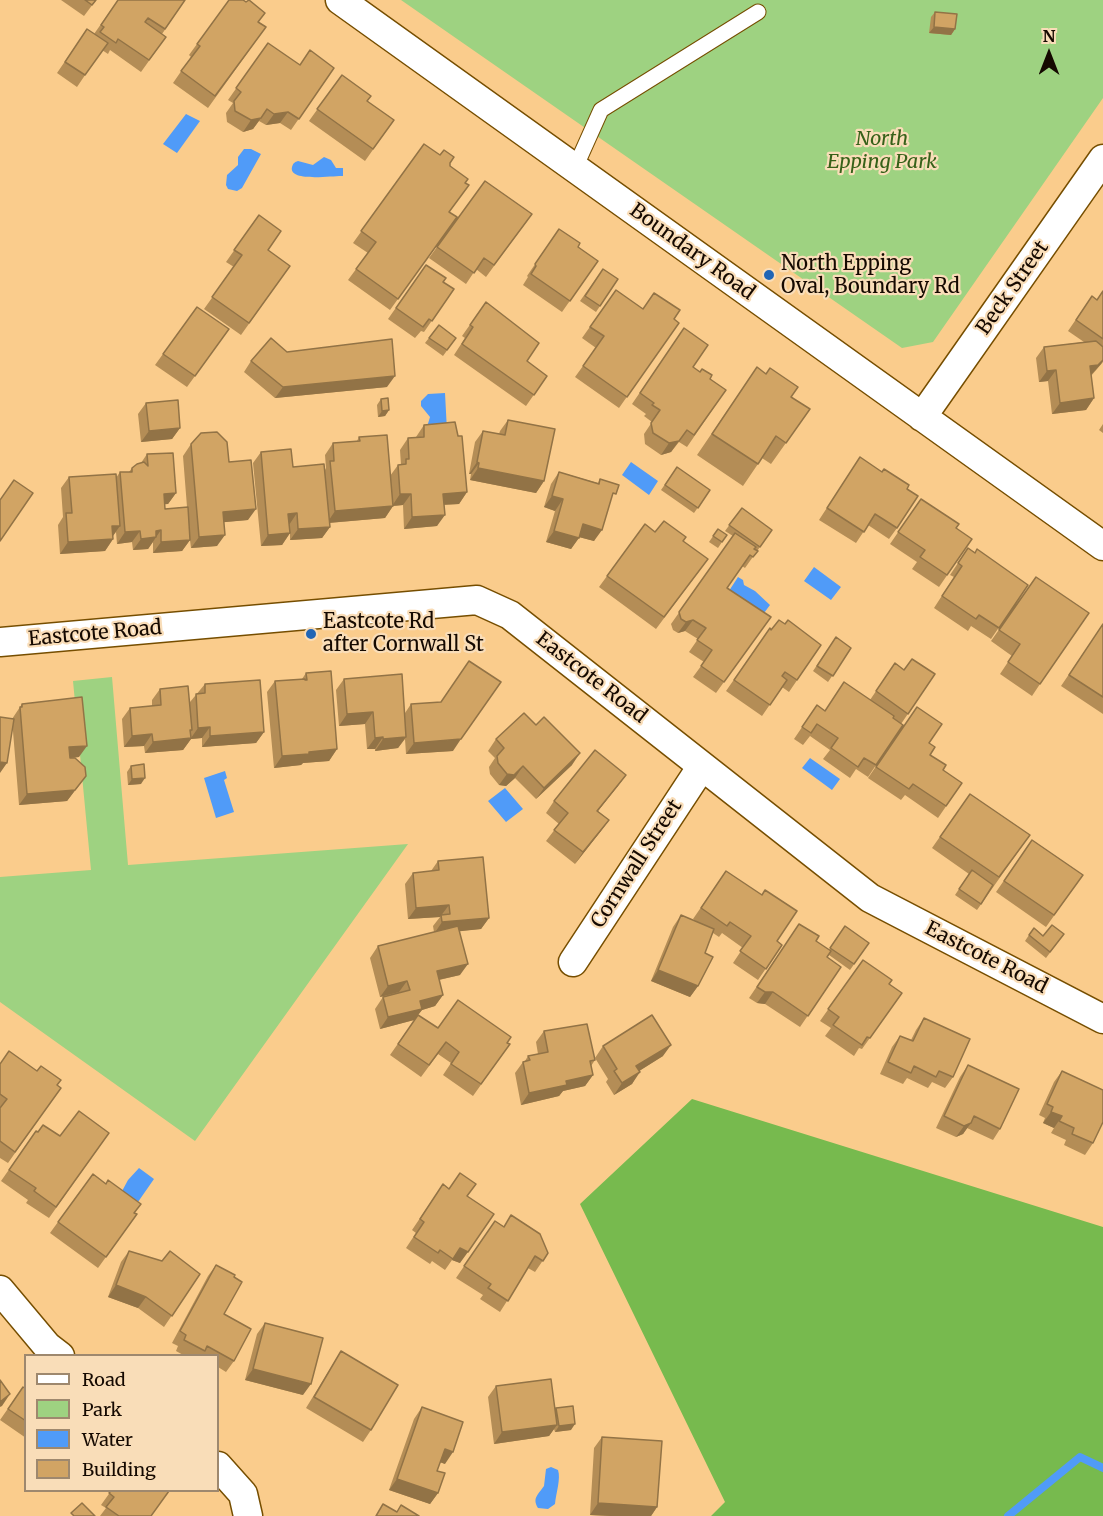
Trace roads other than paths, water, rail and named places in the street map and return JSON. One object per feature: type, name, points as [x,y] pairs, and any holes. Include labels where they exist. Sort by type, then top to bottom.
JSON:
[{"type":"street","name":"Boundary Road","points":[[340,0],[1103,546]]},
{"type":"street","name":"Beck Street","points":[[922,417],[1103,159]]},
{"type":"street","name":"Eastcote Road","points":[[0,642],[477,600],[510,615],[870,898],[1103,1019]]},
{"type":"street","name":"Cornwall Street","points":[[573,962],[702,766]]},
{"type":"street","points":[[0,1290],[47,1346],[57,1354]]},
{"type":"street","points":[[219,1467],[243,1494],[248,1516]]},
{"type":"lane","points":[[575,168],[601,111],[758,12]]},
{"type":"water","points":[[186,114],[200,121],[177,153],[163,144]]},
{"type":"water","points":[[244,149],[251,149],[261,154],[242,188],[237,191],[228,189],[227,175],[238,165],[238,157]]},
{"type":"water","points":[[324,157],[331,160],[336,168],[343,168],[343,176],[305,177],[293,172],[292,166],[298,161],[313,165]]},
{"type":"water","points":[[445,393],[447,431],[427,427],[430,417],[421,406],[421,401],[428,394]]},
{"type":"water","points":[[631,462],[658,481],[649,495],[622,475]]},
{"type":"water","points":[[814,567],[841,587],[831,600],[804,581]]},
{"type":"water","points":[[738,577],[743,580],[744,585],[755,591],[770,605],[761,617],[727,594]]},
{"type":"water","points":[[810,758],[840,779],[832,790],[802,768]]},
{"type":"water","points":[[225,771],[227,778],[224,780],[234,812],[216,818],[204,778]]},
{"type":"water","points":[[505,788],[523,809],[506,822],[488,801]]},
{"type":"water","points":[[139,1168],[154,1179],[131,1212],[121,1193],[128,1180]]},
{"type":"water","points":[[551,1467],[558,1470],[559,1474],[555,1504],[548,1509],[538,1508],[536,1499],[544,1486],[546,1469]]},
{"type":"waterway","points":[[1008,1516],[1080,1457],[1103,1468]]},
{"type":"place","name":"North Epping Oval, Boundary Rd","points":[[769,275]]},
{"type":"place","name":"Eastcote Rd after Cornwall St","points":[[311,634]]},
{"type":"park label","name":"North Epping Park","points":[[882,150]]}]
